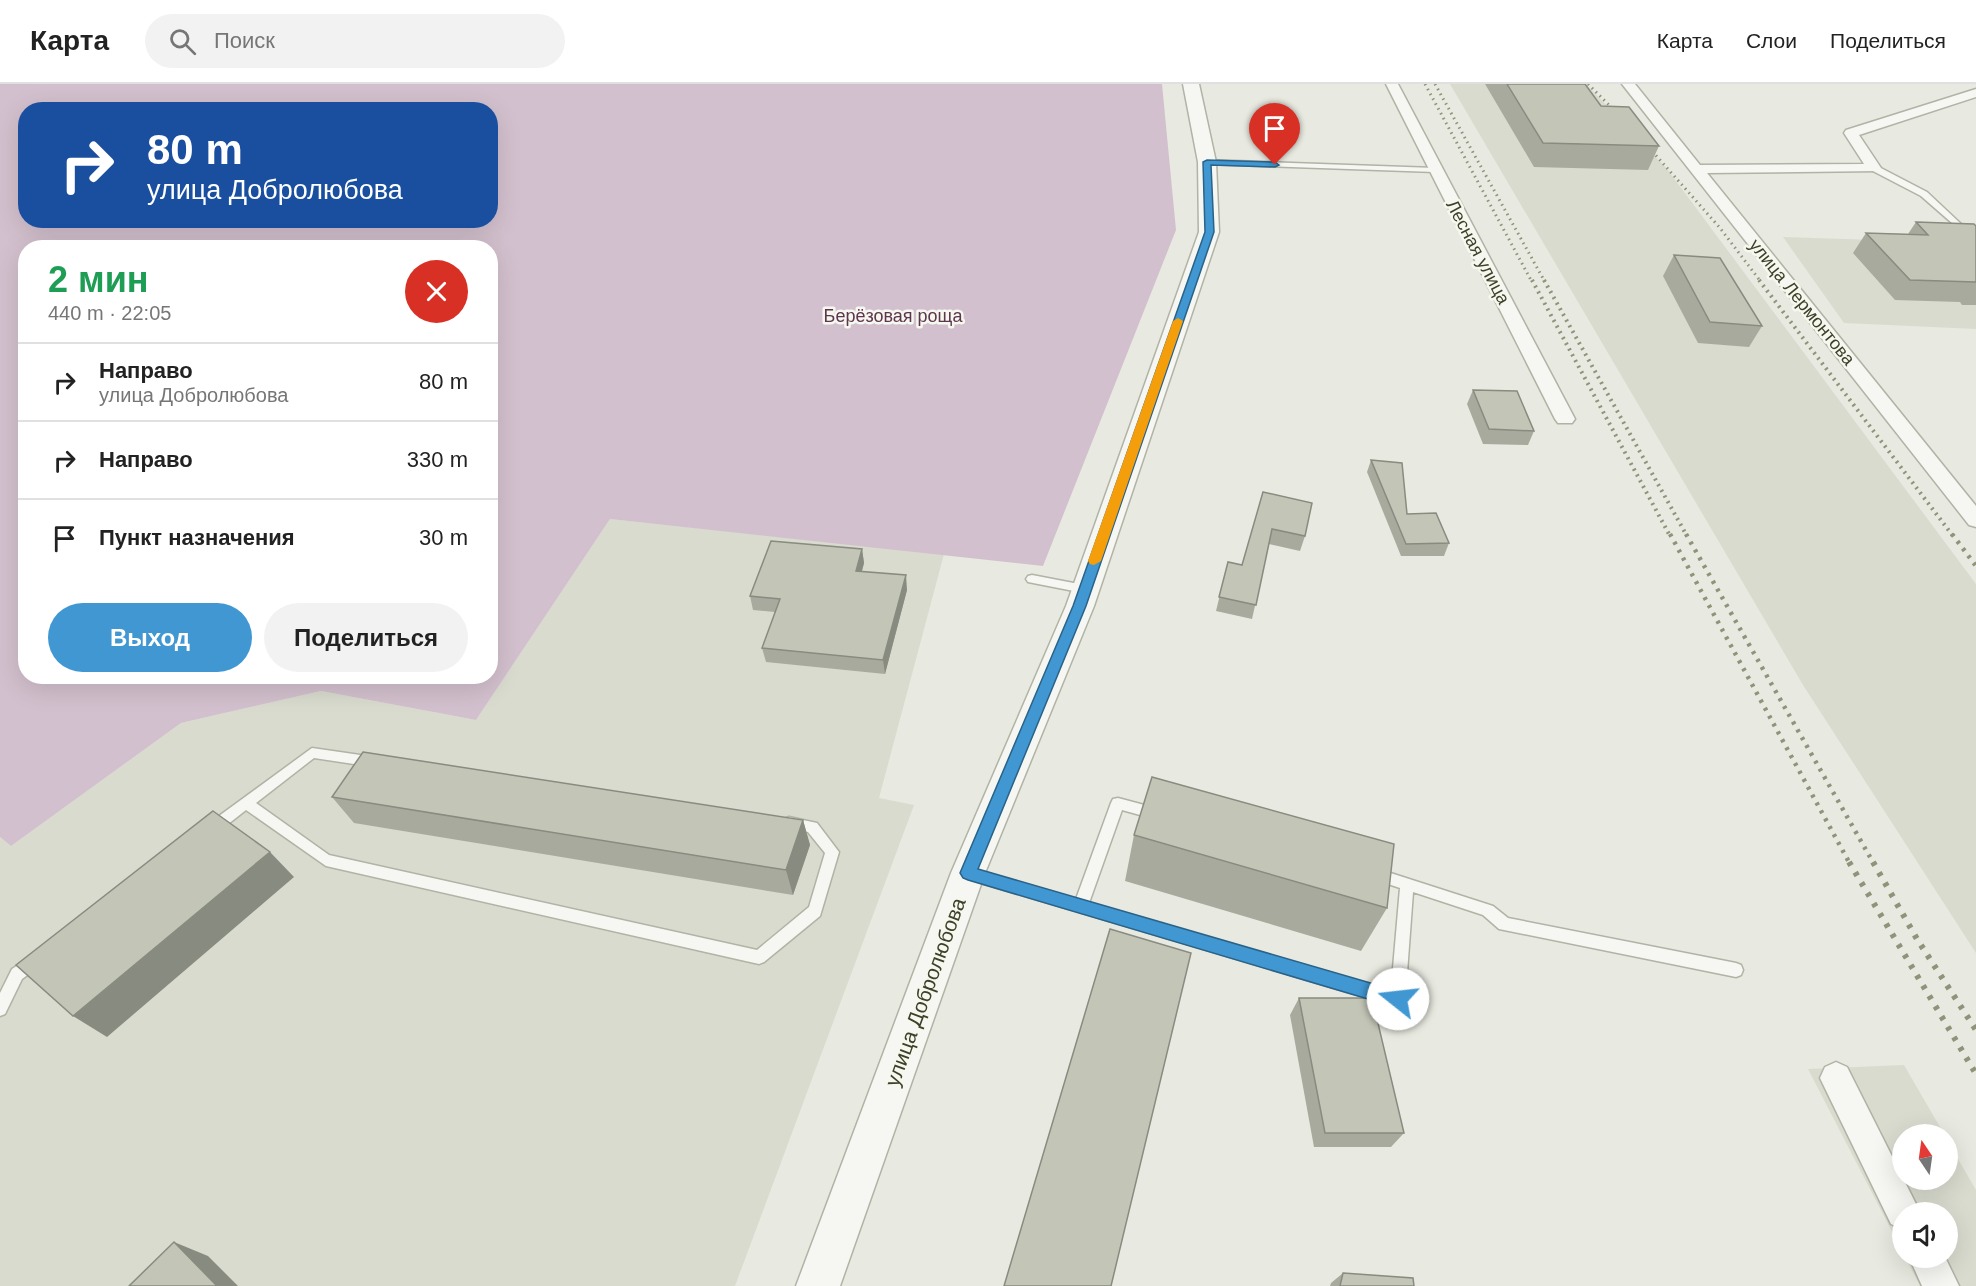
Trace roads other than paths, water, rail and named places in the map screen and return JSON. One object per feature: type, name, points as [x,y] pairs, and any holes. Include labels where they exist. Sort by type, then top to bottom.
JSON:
[{"type":"street","name":"улица Добролюбова","points":[[818,1286],[968,873],[1080,606],[1209,232],[1207,162],[1191,84]]},
{"type":"street","name":"Лесная улица","points":[[1392,84],[1565,420]]},
{"type":"street","name":"улица Лермонтова","points":[[1628,84],[1976,520]]},
{"type":"street","points":[[1874,168],[1851,133],[1976,93]]},
{"type":"street","points":[[1695,169],[1874,168]]},
{"type":"street","points":[[1836,1078],[1899,1202]]},
{"type":"street","points":[[1932,1268],[1941,1286]]},
{"type":"lane","points":[[1207,162],[1435,170]]},
{"type":"lane","points":[[1874,168],[1923,194],[1976,242]]},
{"type":"lane","points":[[1032,579],[1084,589]]},
{"type":"lane","points":[[198,838],[312,753],[393,765]]},
{"type":"lane","points":[[246,802],[326,860],[759,957],[816,911],[832,852],[812,826],[777,821]]},
{"type":"lane","points":[[1081,906],[1118,803],[1175,819]]},
{"type":"lane","points":[[1360,870],[1488,910],[1504,924],[1736,970]]},
{"type":"lane","points":[[968,873],[1398,999],[1407,883]]},
{"type":"lane","points":[[0,1009],[17,974],[46,953]]},
{"type":"railway","points":[[1425,84],[1532,282]]},
{"type":"railway","points":[[1435,84],[1545,282]]},
{"type":"railway","points":[[1588,84],[1623,119]]},
{"type":"railway","points":[[1645,143],[1720,228],[1761,282]]},
{"type":"railway","points":[[1532,280],[1670,536]]},
{"type":"railway","points":[[1544,280],[1687,536]]},
{"type":"railway","points":[[1759,280],[1953,536]]},
{"type":"railway","points":[[1670,534],[1850,864]]},
{"type":"railway","points":[[1686,534],[1874,864]]},
{"type":"railway","points":[[1952,534],[1976,566]]},
{"type":"railway","points":[[1849,862],[1976,1074]]},
{"type":"railway","points":[[1873,862],[1917,939],[1976,1030]]},
{"type":"park label","name":"Берёзовая роща","points":[[893,316]]}]
